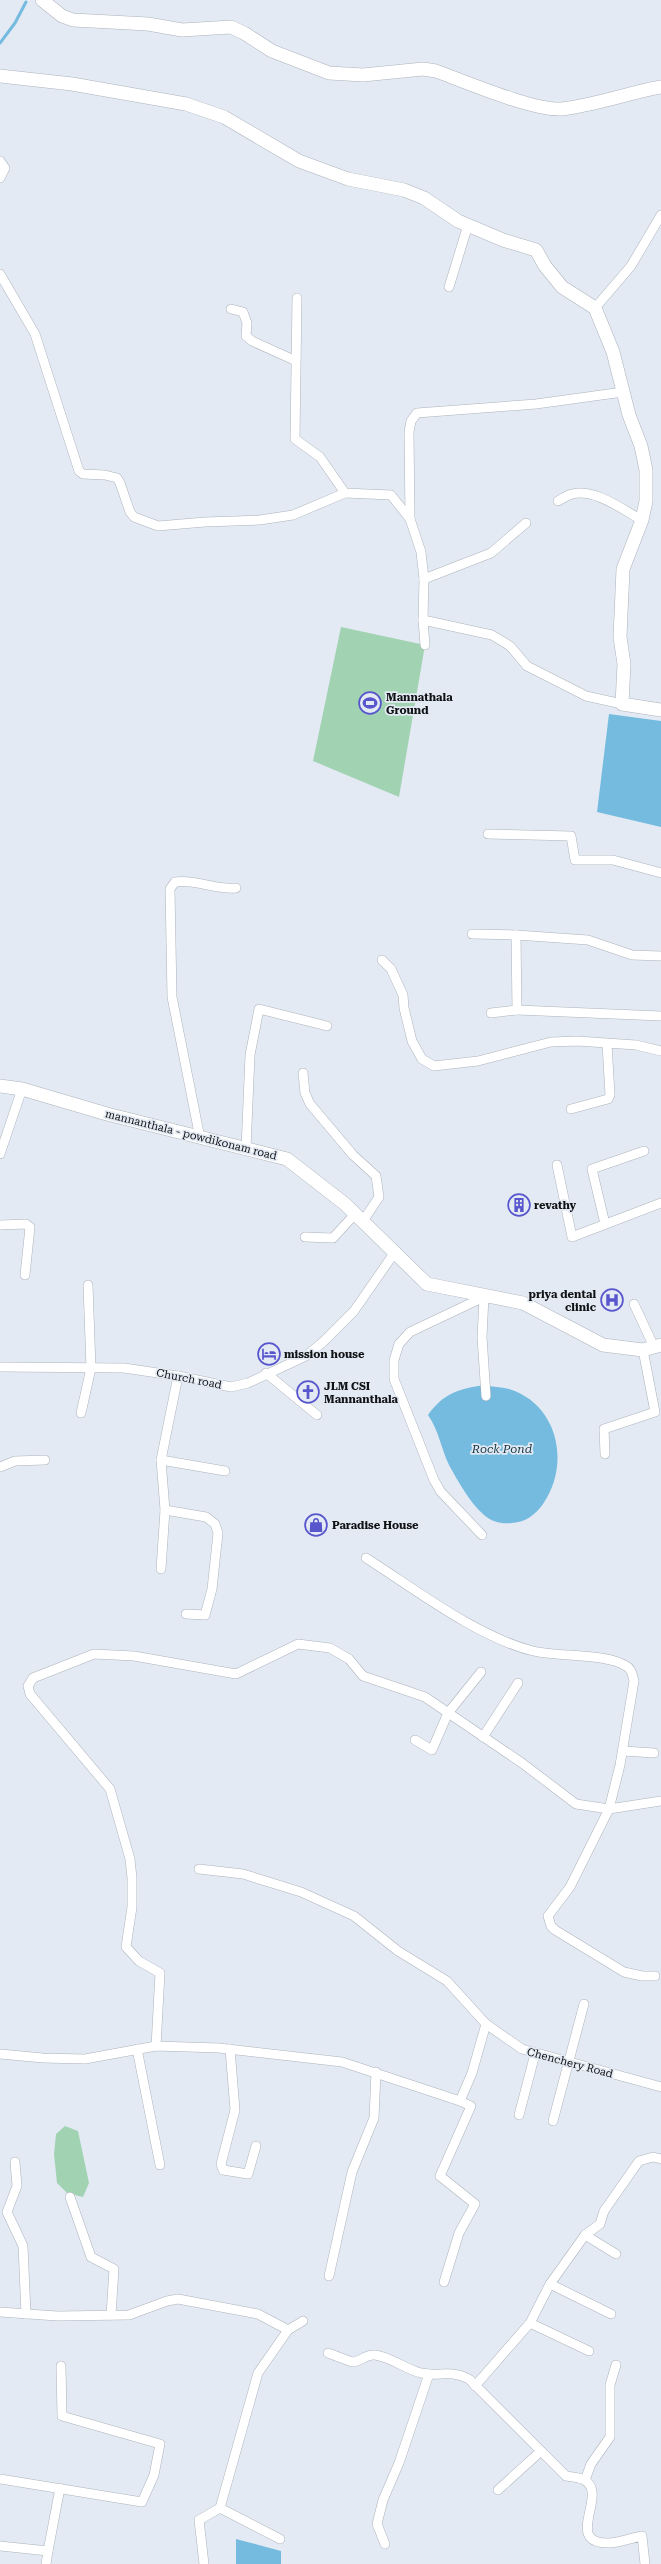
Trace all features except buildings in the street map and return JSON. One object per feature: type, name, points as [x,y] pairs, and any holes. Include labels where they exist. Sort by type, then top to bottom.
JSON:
[{"type":"main road","points":[[42,0],[67,18],[148,24],[182,30],[231,28],[244,33],[272,51],[329,73],[364,75],[423,69],[528,103],[555,108],[599,102],[661,87]]},
{"type":"main road","points":[[0,76],[78,85],[186,104],[224,117],[270,146],[324,171],[348,179],[404,190],[424,198],[443,212],[468,225],[503,240],[536,250],[545,266],[562,287],[595,308],[613,352],[623,392],[641,446],[646,470],[646,501],[642,520],[623,569],[620,637],[624,664],[622,704],[661,710]]},
{"type":"main road","name":"mannanthala - powdikonam road","points":[[0,1086],[22,1089],[200,1138],[288,1159],[359,1217],[427,1284],[484,1297],[523,1303],[603,1345],[653,1348]]},
{"type":"street","points":[[0,161],[4,168],[0,178]]},
{"type":"street","points":[[595,308],[631,266],[661,214]]},
{"type":"street","points":[[449,287],[468,225]]},
{"type":"street","points":[[0,274],[35,334],[79,471],[83,474],[105,475],[116,478],[120,483],[130,512],[134,517],[158,526],[205,522],[260,520],[293,515],[345,493],[391,495],[410,519]]},
{"type":"street","points":[[297,298],[294,360],[295,439],[320,458],[345,493]]},
{"type":"street","points":[[231,309],[243,312],[247,323],[246,336],[252,341],[294,360]]},
{"type":"street","points":[[425,645],[423,620],[424,579],[421,552],[410,519],[409,432],[411,421],[417,414],[536,404],[623,392]]},
{"type":"street","points":[[558,501],[572,494],[584,494],[601,498],[642,520]]},
{"type":"street","points":[[424,579],[491,553],[526,524]]},
{"type":"street","points":[[423,620],[492,635],[510,646],[527,666],[586,696],[622,704]]},
{"type":"street","points":[[488,834],[570,836],[575,860],[613,860],[661,873]]},
{"type":"street","points":[[200,1138],[172,997],[170,889],[175,882],[187,880],[215,888],[236,888]]},
{"type":"street","points":[[472,934],[588,940],[632,955],[661,956]]},
{"type":"street","points":[[516,936],[517,1010]]},
{"type":"street","points":[[382,960],[390,969],[403,995],[404,1008],[412,1041],[422,1059],[434,1066],[478,1061],[551,1042],[578,1041],[636,1045],[661,1051]]},
{"type":"street","points":[[246,1149],[250,1055],[259,1009],[294,1016],[327,1026]]},
{"type":"street","points":[[491,1013],[517,1010],[661,1016]]},
{"type":"street","points":[[571,1109],[608,1099],[610,1095],[607,1044]]},
{"type":"street","points":[[303,1073],[304,1093],[310,1104],[353,1155],[376,1176],[379,1197],[359,1217],[332,1238],[305,1237]]},
{"type":"street","points":[[0,1154],[22,1089]]},
{"type":"street","points":[[605,1224],[592,1170],[644,1150]]},
{"type":"street","points":[[557,1165],[572,1237],[661,1203]]},
{"type":"street","points":[[0,1226],[26,1224],[30,1227],[25,1274]]},
{"type":"street","name":"Church road","points":[[0,1367],[124,1368],[178,1376],[231,1387],[248,1383],[266,1373],[306,1356],[323,1342],[354,1310],[395,1252]]},
{"type":"street","points":[[81,1413],[91,1368],[88,1285]]},
{"type":"street","points":[[482,1535],[442,1492],[434,1480],[394,1379],[394,1360],[399,1344],[410,1332],[484,1297],[482,1337],[486,1396]]},
{"type":"street","points":[[605,1454],[604,1429],[655,1412],[653,1348],[634,1304]]},
{"type":"street","points":[[266,1373],[317,1415]]},
{"type":"street","points":[[162,1569],[165,1510],[161,1460],[178,1376]]},
{"type":"street","points":[[0,1467],[15,1461],[45,1460]]},
{"type":"street","points":[[161,1460],[225,1471]]},
{"type":"street","points":[[165,1510],[206,1517],[215,1524],[218,1533],[212,1589],[205,1615],[186,1614]]},
{"type":"street","points":[[366,1558],[444,1607],[512,1644],[533,1651],[602,1659],[627,1666],[634,1682],[623,1751],[609,1809],[570,1887],[550,1910],[548,1920],[555,1930],[566,1939],[624,1972],[642,1976],[656,1976]]},
{"type":"street","points":[[156,2046],[160,1973],[139,1961],[126,1947],[132,1906],[132,1878],[130,1859],[110,1789],[30,1694],[28,1686],[34,1678],[94,1654],[134,1656],[236,1674],[298,1644],[330,1648],[349,1659],[363,1676],[425,1697],[576,1804],[609,1809],[660,1804]]},
{"type":"street","points":[[415,1740],[432,1750],[448,1713],[481,1672]]},
{"type":"street","points":[[483,1737],[518,1683]]},
{"type":"street","points":[[623,1751],[654,1753]]},
{"type":"street","name":"Chenchery Road","points":[[199,1869],[243,1874],[301,1892],[354,1916],[398,1951],[447,1982],[486,2024],[522,2050],[569,2064],[661,2087]]},
{"type":"street","points":[[553,2121],[584,2004]]},
{"type":"street","points":[[460,2100],[472,2073],[486,2024]]},
{"type":"street","points":[[0,2054],[42,2058],[85,2059],[156,2046],[230,2049],[342,2062],[460,2100],[471,2106],[440,2176],[475,2204],[459,2233],[444,2282]]},
{"type":"street","points":[[137,2049],[160,2165]]},
{"type":"street","points":[[230,2049],[235,2110],[221,2164],[223,2170],[248,2174],[256,2146]]},
{"type":"street","points":[[519,2115],[535,2054]]},
{"type":"street","points":[[329,2276],[352,2172],[374,2118],[376,2072]]},
{"type":"street","points":[[476,2386],[530,2323],[550,2284],[586,2235],[600,2224],[604,2211],[639,2161],[653,2157],[661,2159]]},
{"type":"street","points":[[15,2162],[17,2186],[7,2212],[23,2246],[26,2314]]},
{"type":"street","points":[[70,2197],[91,2257],[114,2269],[111,2315]]},
{"type":"street","points":[[586,2235],[616,2254]]},
{"type":"street","points":[[550,2284],[611,2314]]},
{"type":"street","points":[[0,2312],[26,2314],[133,2315],[168,2301],[178,2300],[258,2314],[288,2330]]},
{"type":"street","points":[[204,2564],[198,2520],[220,2508],[258,2373],[288,2330],[303,2321]]},
{"type":"street","points":[[530,2323],[590,2351]]},
{"type":"street","points":[[328,2353],[355,2362],[364,2356],[378,2356],[429,2374],[452,2372],[469,2379],[566,2476],[585,2480],[590,2486],[592,2494],[587,2526],[590,2538],[596,2542],[610,2543],[642,2536],[645,2564]]},
{"type":"street","points":[[585,2480],[591,2464],[610,2437],[610,2385],[616,2365]]},
{"type":"street","points":[[0,2479],[142,2502],[154,2475],[160,2444],[62,2416],[61,2366]]},
{"type":"street","points":[[385,2544],[377,2524],[383,2500],[399,2463],[429,2374]]},
{"type":"street","points":[[498,2490],[540,2451]]},
{"type":"street","points":[[46,2564],[60,2488]]},
{"type":"street","points":[[220,2508],[280,2539]]},
{"type":"street","points":[[0,2546],[48,2551]]},
{"type":"green space","name":"Mannathala Ground","points":[[341,627],[425,645],[399,797],[313,761]]},
{"type":"green space","points":[[65,2126],[78,2131],[89,2183],[83,2197],[67,2193],[57,2183],[54,2154],[56,2134]]},
{"type":"water","points":[[609,714],[661,721],[661,827],[597,812]]},
{"type":"water","name":"Rock Pond","points":[[485,1385],[509,1389],[526,1397],[539,1408],[549,1421],[555,1437],[557,1454],[556,1471],[552,1488],[543,1504],[537,1511],[522,1521],[504,1523],[493,1521],[479,1510],[465,1492],[449,1465],[435,1427],[428,1415],[440,1402],[452,1393],[467,1388]]},
{"type":"water","points":[[236,2539],[281,2551],[281,2564],[236,2564]]},
{"type":"waterway","points":[[0,43],[15,23],[26,2]]},
{"type":"place","name":"Mannathala Ground","points":[[370,703]]},
{"type":"place","name":"revathy","points":[[519,1205]]},
{"type":"place","name":"priya dental clinic","points":[[612,1300]]},
{"type":"place","name":"mission house","points":[[269,1354]]},
{"type":"place","name":"JLM CSI Mannanthala","points":[[308,1392]]},
{"type":"place","name":"Paradise House","points":[[316,1525]]}]
